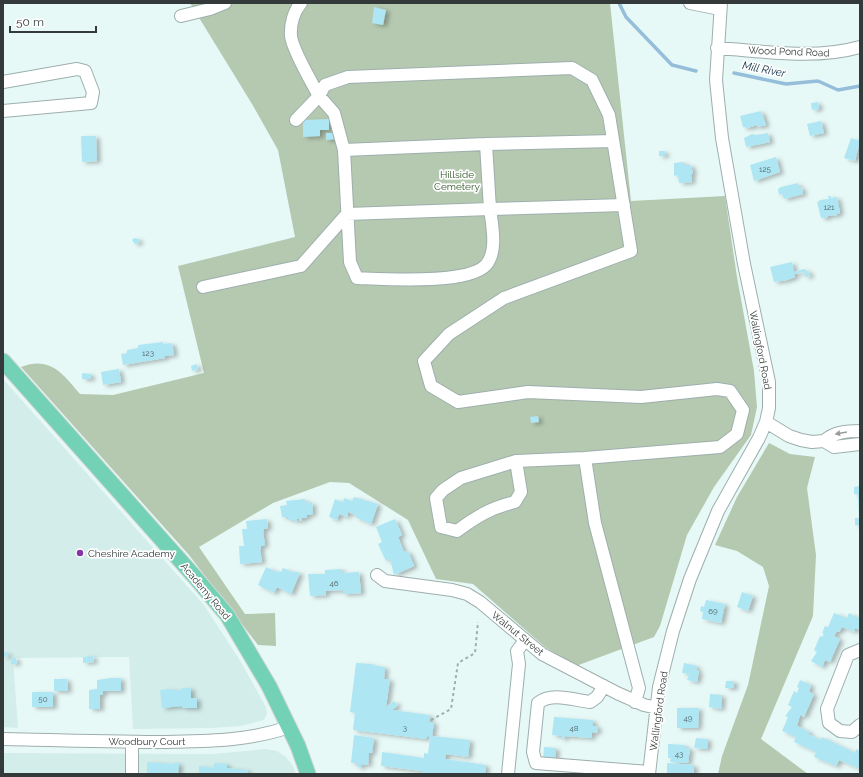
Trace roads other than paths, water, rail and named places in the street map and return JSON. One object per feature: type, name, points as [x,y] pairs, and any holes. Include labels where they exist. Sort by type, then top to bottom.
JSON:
[{"type":"main road","name":"Academy Road","points":[[3,361],[227,615],[262,672],[289,727],[308,774]]},
{"type":"street","points":[[181,16],[210,9],[225,3]]},
{"type":"street","points":[[301,3],[294,11],[291,36],[303,65],[320,96],[334,113],[344,150],[350,262],[357,278],[419,281],[469,274],[486,265],[494,245],[486,144]]},
{"type":"street","points":[[690,3],[721,6]]},
{"type":"street","name":"Wallingford Road","points":[[649,773],[659,687],[673,631],[699,555],[718,511],[766,422],[769,408],[769,382],[744,264],[722,138],[716,80],[721,6]]},
{"type":"street","name":"Wood Pond Road","points":[[717,48],[806,54],[827,53],[860,47]]},
{"type":"street","points":[[296,120],[320,96],[325,85],[348,77],[572,68],[592,80],[609,115],[631,251],[504,298],[449,334],[424,361],[431,386],[458,402],[528,392],[641,397],[718,389],[730,391],[743,410],[737,434],[720,448],[585,458],[516,461],[461,478],[443,490],[436,498],[441,527],[457,531],[477,516],[492,508],[515,502],[521,492],[516,461]]},
{"type":"street","points":[[3,82],[77,70],[85,71],[92,92],[91,103],[3,111]]},
{"type":"street","points":[[344,150],[486,144],[614,141]]},
{"type":"street","points":[[203,287],[301,266],[347,214],[490,208],[624,205]]},
{"type":"street","points":[[766,422],[789,436],[801,440],[812,442],[824,441],[834,447],[860,444]]},
{"type":"street","points":[[824,441],[831,435],[837,433],[860,431]]},
{"type":"street","points":[[585,458],[595,523],[639,688],[635,702]]},
{"type":"street","name":"Walnut Street","points":[[377,575],[385,581],[395,584],[433,587],[467,594],[480,602],[542,654],[635,702],[657,708]]},
{"type":"street","points":[[508,774],[519,664],[517,651],[524,640]]},
{"type":"street","points":[[860,650],[848,654],[827,709],[829,723],[840,731],[852,732],[860,725]]},
{"type":"street","points":[[604,686],[597,697],[590,702],[551,697],[544,698],[538,702],[533,752],[536,763],[649,773]]},
{"type":"street","name":"Woodbury Court","points":[[3,739],[132,742],[226,741],[253,737],[289,727]]},
{"type":"street","points":[[132,742],[132,774]]},
{"type":"waterway","name":"Mill River","points":[[619,3],[626,17],[672,65],[696,71]]},
{"type":"waterway","name":"Mill River","points":[[734,73],[786,84],[818,81],[838,90],[860,86]]},
{"type":"place","name":"Cheshire Academy","points":[[80,553]]},
{"type":"park label","name":"Hillside Cemetery","points":[[457,180]]}]
